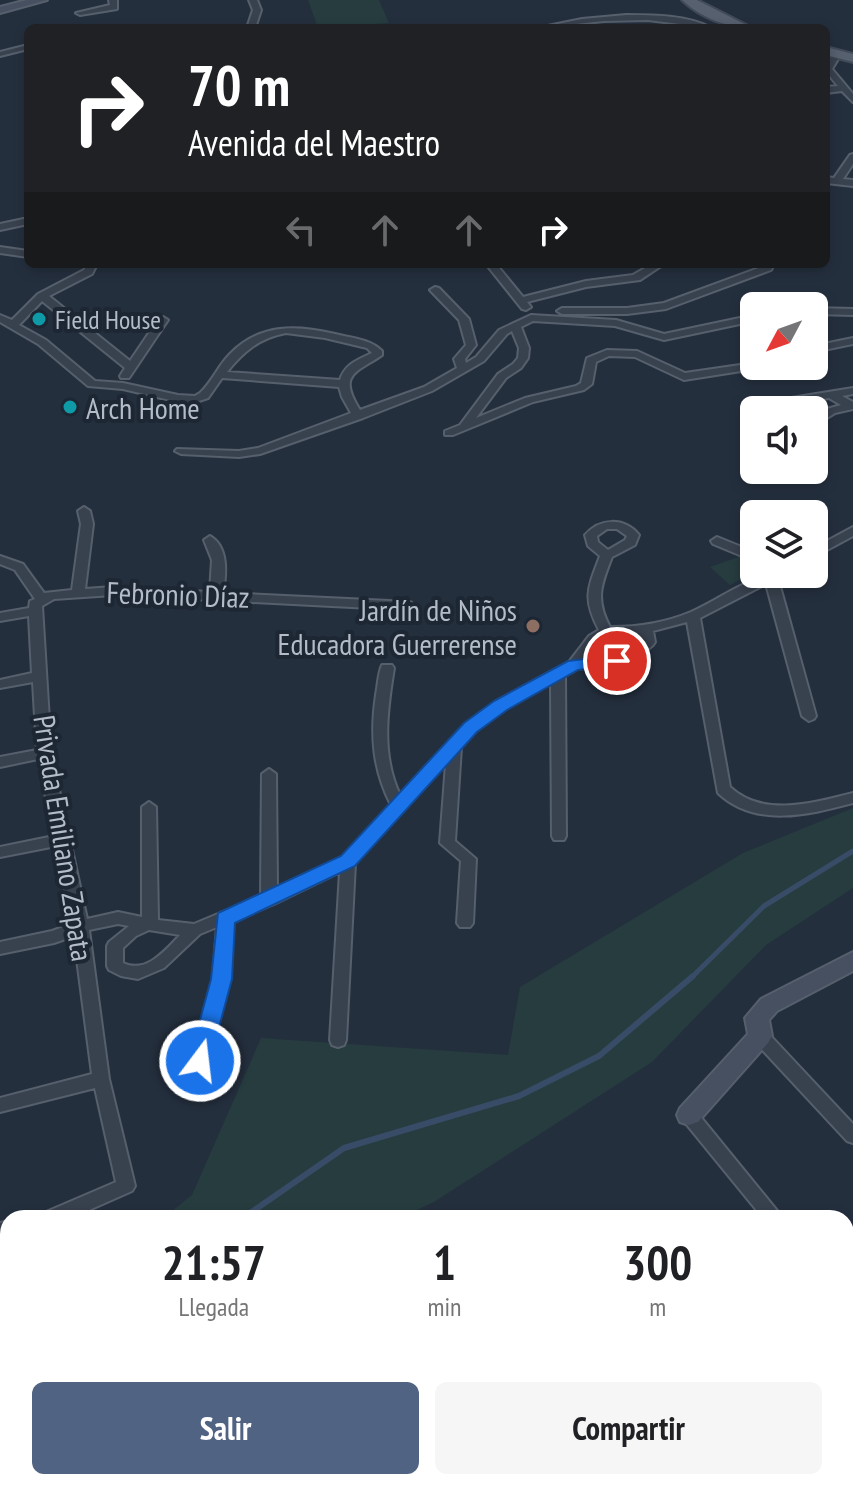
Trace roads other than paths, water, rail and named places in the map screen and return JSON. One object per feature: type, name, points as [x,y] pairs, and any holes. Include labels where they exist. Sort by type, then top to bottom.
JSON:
[{"type":"main road","points":[[677,0],[724,24]]},
{"type":"main road","points":[[688,0],[736,24]]},
{"type":"street","points":[[0,10],[41,0]]},
{"type":"street","points":[[80,13],[114,7],[113,0]]},
{"type":"street","points":[[252,24],[257,10],[253,0]]},
{"type":"street","points":[[562,24],[581,20],[683,19],[697,24]]},
{"type":"street","points":[[0,54],[24,48]]},
{"type":"street","points":[[830,72],[853,99]]},
{"type":"street","points":[[830,90],[843,88]]},
{"type":"street","points":[[831,181],[853,157]]},
{"type":"street","points":[[831,181],[853,183]]},
{"type":"street","points":[[0,227],[24,222]]},
{"type":"street","points":[[0,250],[24,253]]},
{"type":"street","points":[[14,324],[42,296],[88,272],[87,268]]},
{"type":"street","points":[[494,268],[530,314]]},
{"type":"street","points":[[522,300],[586,284],[636,278],[652,268]]},
{"type":"street","points":[[181,451],[239,454],[260,451],[428,389],[480,359],[503,332],[530,314],[657,308],[767,268]]},
{"type":"street","points":[[435,290],[464,319],[471,345],[459,359],[463,368]]},
{"type":"street","points":[[42,296],[131,368]]},
{"type":"street","points":[[828,311],[853,312]]},
{"type":"street","points":[[530,314],[616,323],[664,337],[740,321]]},
{"type":"street","points":[[0,318],[42,342],[92,384],[118,385],[195,399],[208,392],[249,340],[274,332],[309,331],[377,350],[374,357],[349,371],[345,384],[347,402],[359,416]]},
{"type":"street","points":[[118,385],[163,320]]},
{"type":"street","points":[[465,426],[502,376],[523,358],[524,348],[515,325]]},
{"type":"street","points":[[828,346],[853,341]]},
{"type":"street","points":[[449,433],[529,400],[580,388],[586,384],[591,360],[607,353],[648,357],[684,377],[740,369]]},
{"type":"street","points":[[219,375],[345,384]]},
{"type":"street","points":[[825,396],[853,391]]},
{"type":"street","points":[[828,413],[851,406],[832,395]]},
{"type":"street","points":[[78,591],[87,524],[84,511]]},
{"type":"street","points":[[828,545],[853,531]]},
{"type":"street","points":[[210,540],[220,556],[216,594]]},
{"type":"street","points":[[717,541],[740,551]]},
{"type":"street","points":[[606,631],[593,601],[594,588],[607,555]]},
{"type":"street","points":[[0,560],[19,567],[39,605]]},
{"type":"street","points":[[574,665],[594,639],[606,631],[646,629],[693,616],[750,588]]},
{"type":"street","points":[[777,588],[809,716]]},
{"type":"street","name":"Febronio Díaz","points":[[0,617],[78,591],[216,594],[410,606]]},
{"type":"street","name":"Privada Emiliano Zapata","points":[[39,605],[44,753],[81,928],[101,1079],[126,1186],[70,1210]]},
{"type":"street","points":[[693,616],[723,789],[729,798],[740,804],[786,811],[821,807],[853,798]]},
{"type":"street","points":[[0,948],[54,937],[118,918],[171,929],[195,930],[269,900],[348,861],[454,744],[500,705],[574,665],[628,659],[648,642],[646,629]]},
{"type":"street","points":[[387,668],[379,714],[380,759],[384,781],[397,804]]},
{"type":"street","points":[[558,674],[559,836]]},
{"type":"street","points":[[0,684],[40,676]]},
{"type":"street","points":[[454,744],[447,843],[469,859],[465,923]]},
{"type":"street","points":[[0,762],[44,753]]},
{"type":"street","points":[[269,774],[269,900]]},
{"type":"street","points":[[149,807],[150,923]]},
{"type":"street","points":[[0,852],[62,840]]},
{"type":"street","points":[[338,1040],[348,861]]},
{"type":"street","points":[[200,1061],[221,979],[225,919]]},
{"type":"street","points":[[150,923],[131,932],[115,946],[115,966],[127,974],[141,974],[157,966],[195,930]]},
{"type":"street","points":[[853,961],[769,1005],[757,1018],[760,1036],[853,1136]]},
{"type":"street","points":[[760,1036],[689,1115],[767,1210]]},
{"type":"street","points":[[0,1105],[101,1079]]},
{"type":"street","points":[[833,1115],[853,1113]]},
{"type":"waterway","points":[[691,978],[764,906],[853,851]]},
{"type":"waterway","points":[[255,1210],[344,1148],[519,1096],[599,1056],[693,976]]},
{"type":"place","name":"Field House","points":[[39,319]]},
{"type":"place","name":"Arch Home","points":[[70,407]]},
{"type":"place","name":"Jardín de Niños Educadora Guerrerense","points":[[533,626]]}]
